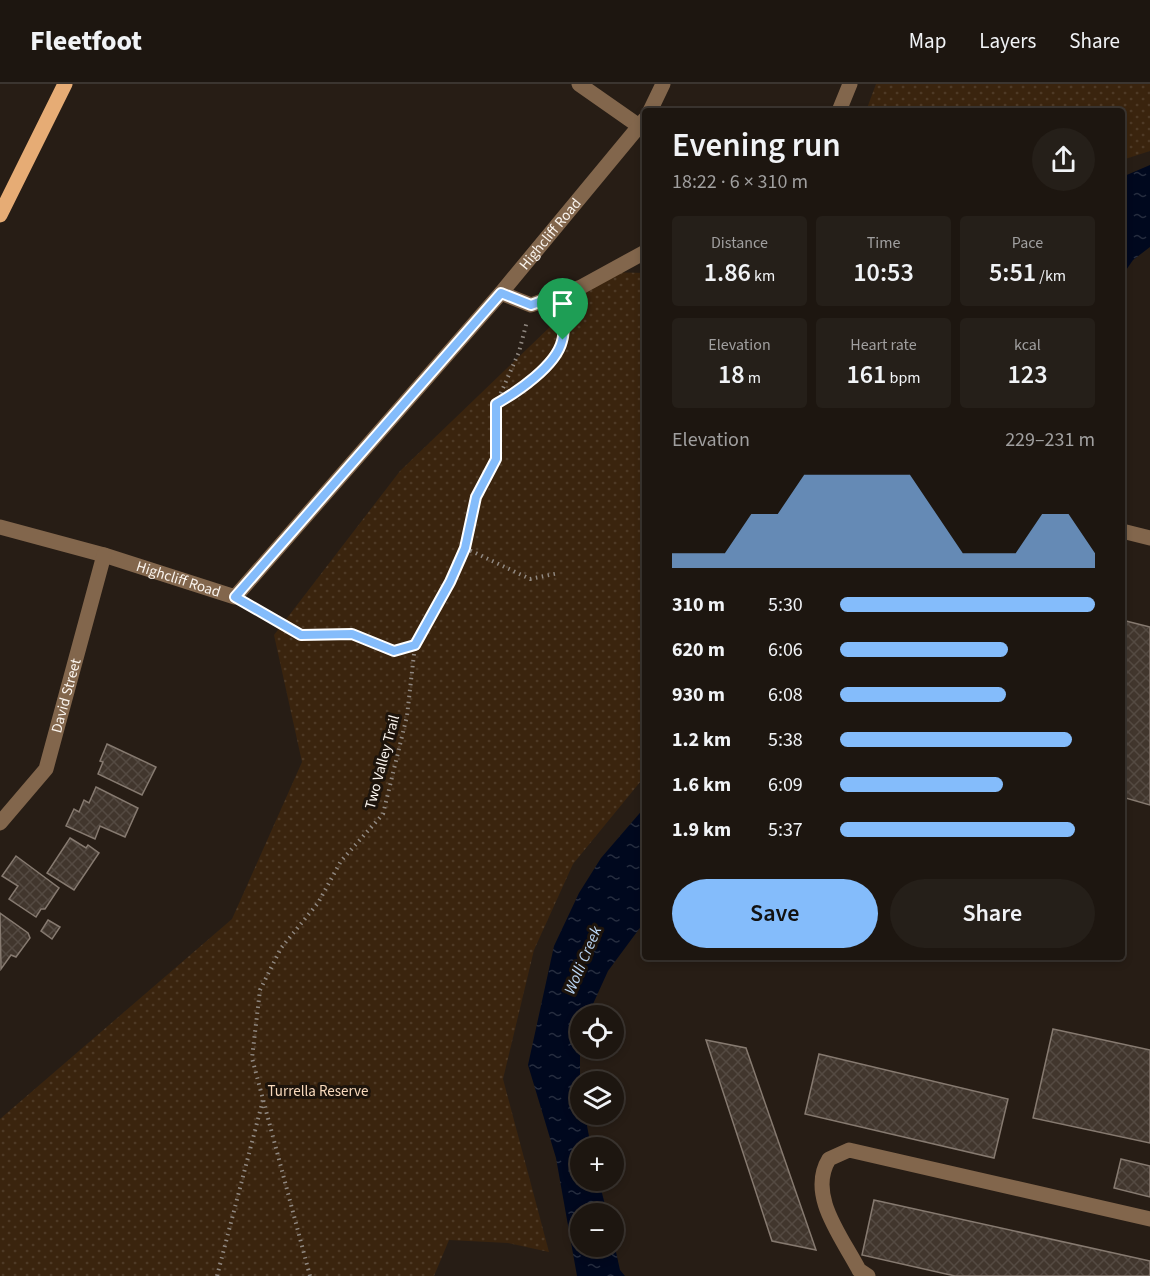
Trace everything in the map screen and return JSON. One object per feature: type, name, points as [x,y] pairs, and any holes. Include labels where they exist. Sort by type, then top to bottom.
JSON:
[{"type":"main road","points":[[0,215],[65,84]]},
{"type":"street","points":[[579,84],[642,123]]},
{"type":"street","points":[[651,108],[663,84]]},
{"type":"street","points":[[841,108],[850,84]]},
{"type":"street","name":"Highcliff Road","points":[[0,527],[104,555],[235,597],[501,293],[642,123]]},
{"type":"street","points":[[501,293],[531,305],[581,287],[642,254]]},
{"type":"street","points":[[1125,532],[1150,538]]},
{"type":"street","name":"David Street","points":[[0,823],[46,769],[104,555]]},
{"type":"street","points":[[868,1276],[859,1270],[823,1200],[820,1182],[829,1159],[849,1150],[1150,1219]]},
{"type":"path","points":[[496,404],[521,389],[556,354],[563,340],[561,294]]},
{"type":"path","name":"Two Valley Trail","points":[[310,1276],[252,1058],[260,990],[281,948],[318,903],[341,861],[383,814],[407,716],[415,645],[450,582],[465,548],[476,497],[496,459],[496,404],[519,352],[531,305]]},
{"type":"path","points":[[465,548],[530,579],[559,573]]},
{"type":"path","points":[[235,597],[301,635],[352,634],[394,651],[415,645]]},
{"type":"path","points":[[217,1276],[263,1099]]},
{"type":"green space","points":[[876,84],[1150,84],[1150,151],[1125,159],[1125,108],[867,108]]},
{"type":"green space","name":"Turrella Reserve","points":[[607,272],[642,273],[642,780],[573,864],[534,950],[503,1079],[549,1252],[508,1243],[449,1240],[434,1276],[0,1276],[0,1119],[232,919],[302,762],[274,635],[400,471]]},
{"type":"water","points":[[1150,165],[1150,247],[1133,260],[1125,272],[1125,176]]},
{"type":"water","name":"Wolli Creek","points":[[642,810],[642,925],[608,971],[593,1005],[570,1005],[570,1059],[580,1059],[580,1071],[570,1071],[570,1125],[587,1125],[589,1137],[570,1137],[570,1191],[602,1191],[604,1203],[570,1203],[570,1237],[556,1158],[528,1065],[554,946],[579,893],[601,858]]},
{"type":"water","points":[[574,1257],[617,1257],[620,1270],[625,1276],[577,1276]]},
{"type":"building","points":[[1125,621],[1150,627],[1150,805],[1125,798]]},
{"type":"building","points":[[107,744],[156,767],[142,795],[98,774],[103,762],[100,761]]},
{"type":"building","points":[[96,787],[138,808],[125,837],[100,826],[95,839],[66,826],[74,809],[79,812],[84,800],[89,803]]},
{"type":"building","points":[[70,838],[86,848],[88,845],[99,853],[74,890],[47,873]]},
{"type":"building","points":[[16,856],[59,888],[45,909],[41,909],[36,917],[9,899],[18,886],[2,876]]},
{"type":"building","points":[[0,913],[28,933],[30,938],[16,957],[11,955],[1,969]]},
{"type":"building","points":[[48,920],[60,927],[52,939],[41,931]]},
{"type":"building","points":[[1053,1029],[1150,1050],[1150,1143],[1033,1118]]},
{"type":"building","points":[[706,1040],[746,1048],[816,1250],[772,1241]]},
{"type":"building","points":[[819,1054],[1008,1099],[994,1158],[805,1114]]},
{"type":"building","points":[[1121,1159],[1150,1166],[1150,1197],[1114,1188]]},
{"type":"building","points":[[874,1200],[1150,1261],[1150,1276],[955,1276],[862,1255]]},
{"type":"route","points":[[501,293],[531,305],[561,294],[563,340],[556,354],[521,389],[496,404],[496,459],[476,497],[465,548],[450,582],[415,645],[394,651],[352,634],[301,635],[235,597],[501,293]]}]
